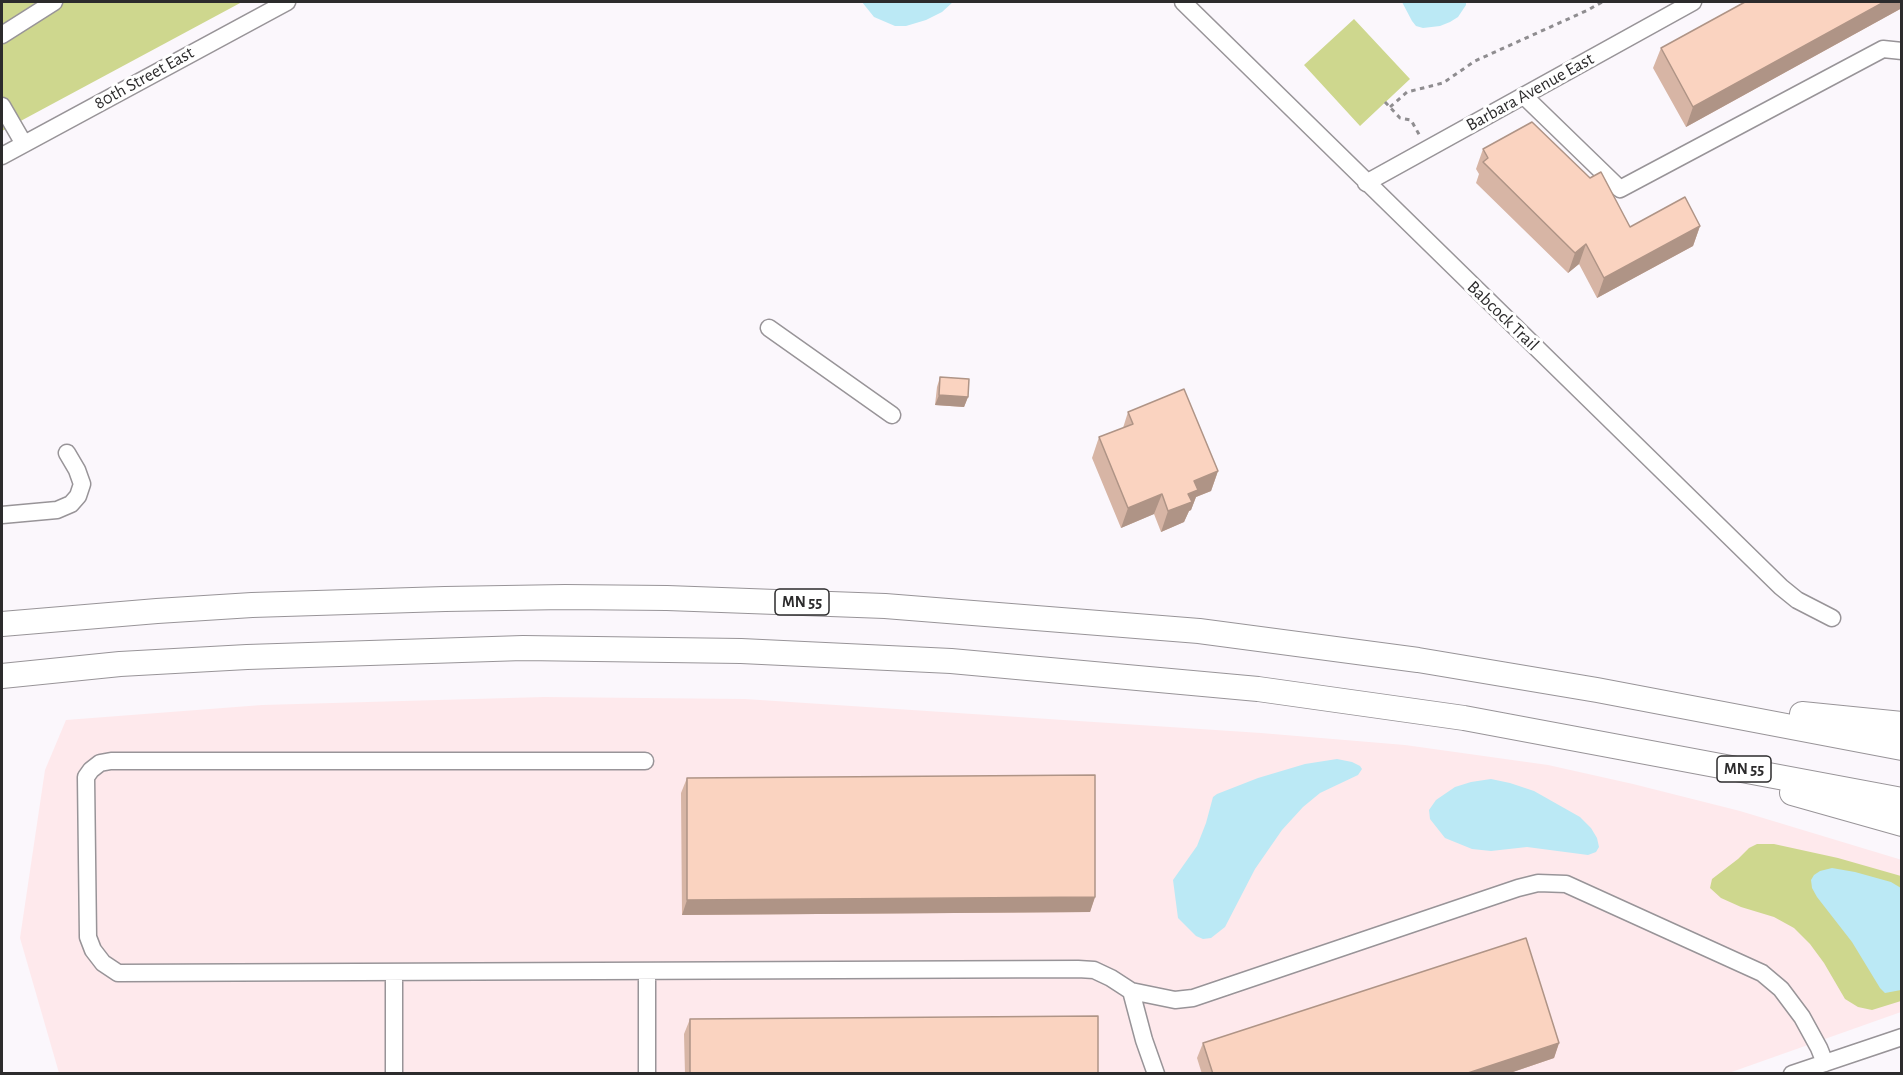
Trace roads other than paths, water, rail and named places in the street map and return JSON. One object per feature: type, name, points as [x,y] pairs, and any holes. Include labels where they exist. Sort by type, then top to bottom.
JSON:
[{"type":"highway","name":"MN 55","points":[[2,624],[157,611],[344,601],[565,597],[777,601],[897,607],[1199,631],[1419,660],[1597,690],[1902,748]]},
{"type":"highway","name":"MN 55","points":[[2,676],[143,663],[399,650],[546,648],[765,652],[951,661],[1205,684],[1395,708],[1586,739],[1902,800]]},
{"type":"highway","points":[[1597,690],[1902,724]]},
{"type":"highway","points":[[1586,739],[1723,773],[1902,824]]},
{"type":"street","points":[[2,35],[54,2]]},
{"type":"street","name":"80th Street East","points":[[2,156],[287,2]]},
{"type":"street","name":"Babcock Trail","points":[[1183,2],[1781,587],[1797,600],[1832,618]]},
{"type":"street","name":"Barbara Avenue East","points":[[1366,183],[1693,2]]},
{"type":"street","points":[[1524,96],[1620,189],[1883,49],[1902,51]]},
{"type":"street","points":[[2,106],[24,144]]},
{"type":"street","points":[[769,328],[892,415]]},
{"type":"street","points":[[2,515],[57,510],[71,504],[78,496],[81,484],[77,470],[67,453]]},
{"type":"street","points":[[645,762],[111,761],[100,763],[86,777],[88,937],[93,950],[103,963],[118,973],[1078,969],[1095,970],[1131,991],[1175,1000],[1193,998],[1518,888],[1538,884],[1566,884],[1762,973],[1781,989],[1802,1017],[1820,1048],[1825,1063]]},
{"type":"street","points":[[394,972],[394,1074]]},
{"type":"street","points":[[647,972],[648,1074]]},
{"type":"street","points":[[1131,991],[1144,1041],[1156,1074]]},
{"type":"street","points":[[1792,1074],[1902,1037]]},
{"type":"water","points":[[862,2],[953,2],[942,12],[926,20],[906,26],[895,26],[874,17]]},
{"type":"water","points":[[1402,2],[1466,2],[1466,5],[1458,17],[1450,22],[1423,28],[1416,26]]},
{"type":"water","points":[[1337,759],[1352,762],[1362,769],[1358,775],[1320,793],[1303,807],[1282,830],[1255,869],[1225,927],[1211,938],[1203,939],[1196,936],[1178,918],[1173,880],[1197,846],[1213,797],[1258,778],[1305,764]]},
{"type":"water","points":[[1491,779],[1534,791],[1580,817],[1597,838],[1599,847],[1596,852],[1588,855],[1527,847],[1491,851],[1472,849],[1445,838],[1430,819],[1429,810],[1436,800],[1455,787]]},
{"type":"water","points":[[1832,868],[1891,882],[1901,888],[1901,990],[1885,993],[1880,988],[1852,942],[1817,897],[1811,880],[1820,871]]}]
